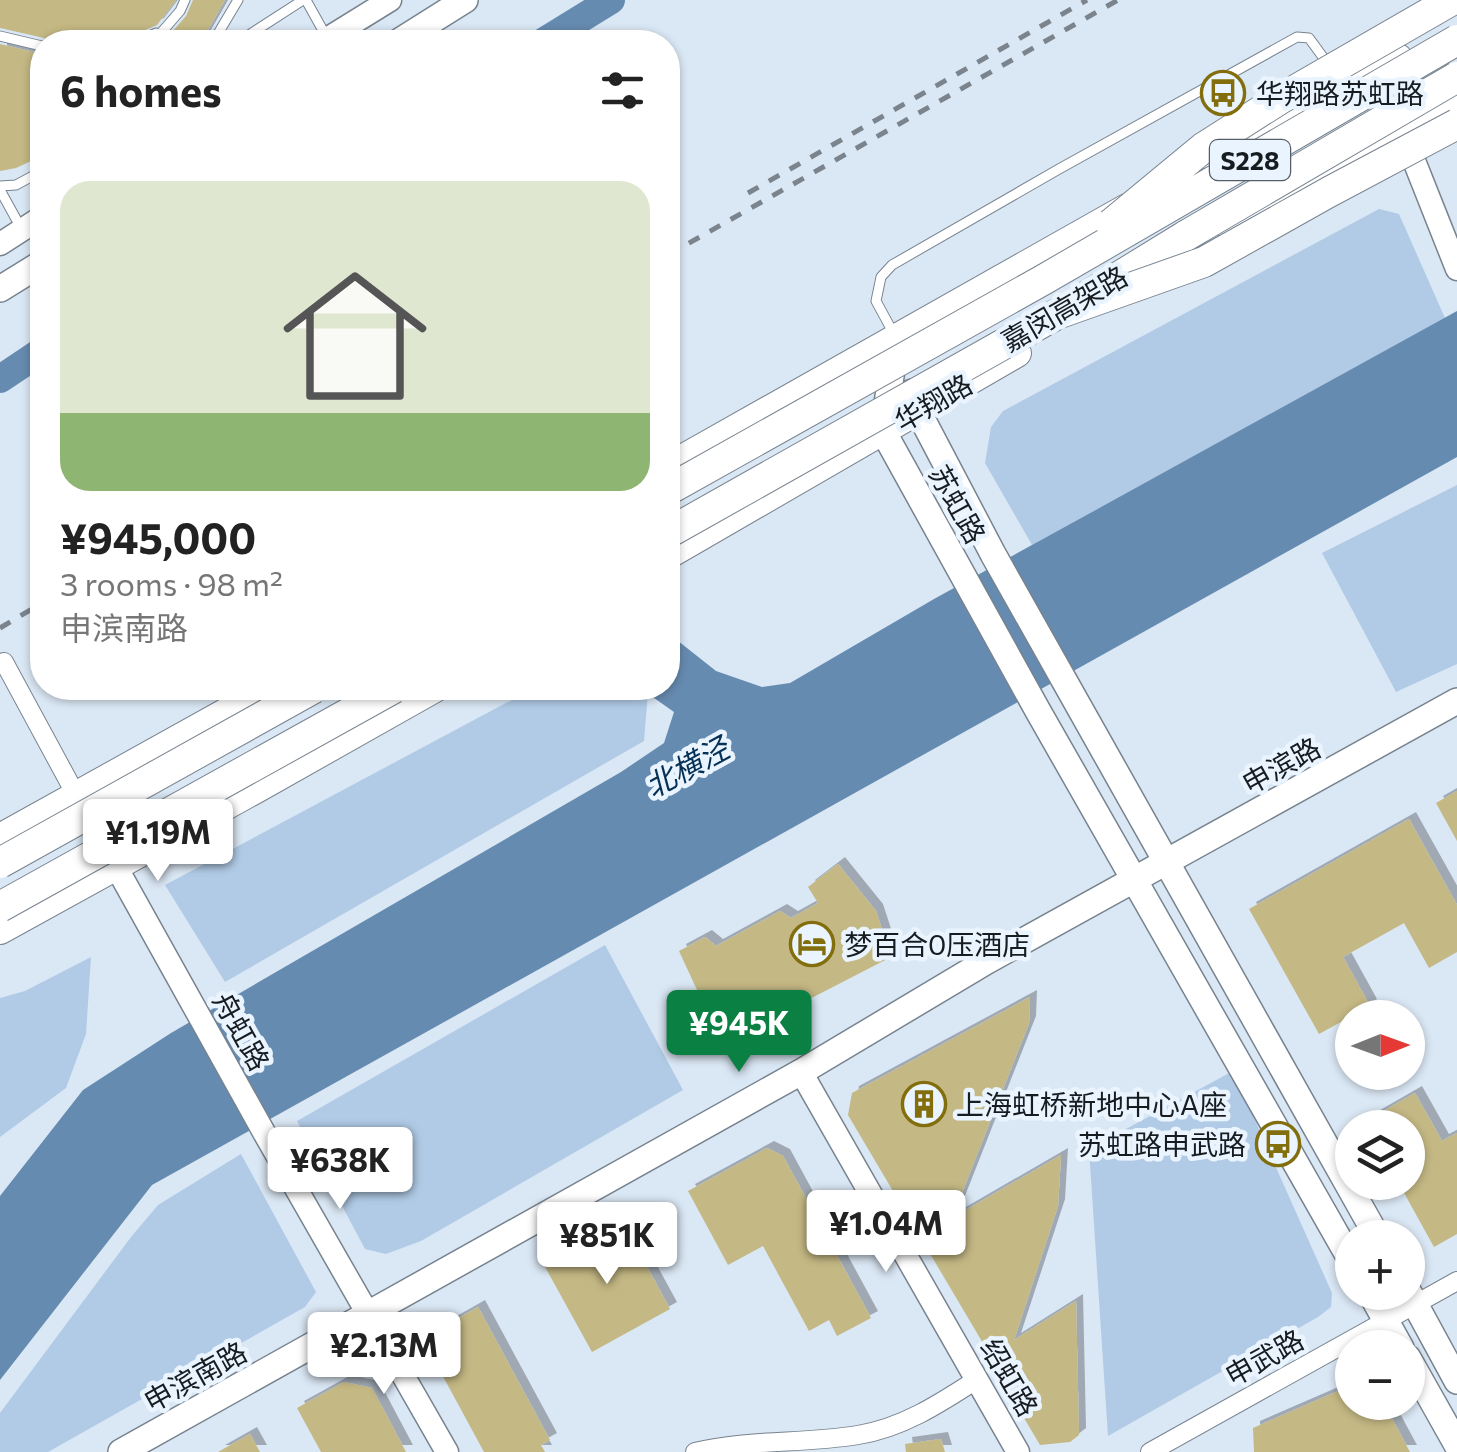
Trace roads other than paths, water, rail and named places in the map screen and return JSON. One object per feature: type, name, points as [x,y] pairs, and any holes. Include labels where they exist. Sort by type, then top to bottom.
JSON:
[{"type":"highway","points":[[1043,280],[1203,148],[1452,0]]},
{"type":"highway","name":"嘉闵高架路","points":[[680,483],[1043,280],[1457,40]]},
{"type":"highway","name":"嘉闵高架路","points":[[680,526],[1057,314],[1457,77]]},
{"type":"highway","points":[[1057,314],[1204,262],[1457,124]]},
{"type":"highway","points":[[0,863],[292,700]]},
{"type":"highway","points":[[0,908],[373,700]]},
{"type":"main road","points":[[417,30],[465,0]]},
{"type":"main road","points":[[680,460],[1457,27]]},
{"type":"main road","name":"华翔路","points":[[680,548],[1457,98]]},
{"type":"main road","points":[[0,289],[30,270]]},
{"type":"main road","points":[[883,432],[896,339]]},
{"type":"main road","name":"苏虹路","points":[[896,339],[918,411],[993,554],[1368,1220]]},
{"type":"main road","name":"苏虹路","points":[[883,432],[1335,1232]]},
{"type":"main road","points":[[0,838],[248,700]]},
{"type":"main road","points":[[0,930],[414,700]]},
{"type":"main road","name":"申滨路","points":[[1134,880],[1457,702]]},
{"type":"main road","name":"申滨南路","points":[[121,1452],[801,1072],[987,961],[1134,880]]},
{"type":"main road","points":[[1380,1310],[1391,1330]]},
{"type":"main road","points":[[1418,1310],[1457,1380]]},
{"type":"main road","points":[[1425,1388],[1457,1445]]},
{"type":"street","points":[[342,30],[390,0]]},
{"type":"street","points":[[1402,130],[1457,270]]},
{"type":"street","points":[[0,244],[30,225]]},
{"type":"street","points":[[4,662],[76,795]]},
{"type":"street","name":"舟虹路","points":[[76,795],[447,1452]]},
{"type":"street","name":"绍虹路","points":[[801,1072],[1018,1452]]},
{"type":"street","name":"申武路","points":[[1425,1293],[1457,1281]]},
{"type":"street","name":"申武路","points":[[1150,1452],[1386,1320],[1397,1310]]},
{"type":"street","points":[[695,1452],[872,1432],[927,1411],[976,1380]]},
{"type":"lane","points":[[164,30],[185,0]]},
{"type":"lane","points":[[220,30],[238,0]]},
{"type":"lane","points":[[257,30],[305,0],[320,30]]},
{"type":"lane","points":[[0,36],[30,43]]},
{"type":"lane","points":[[896,339],[876,301],[882,277],[892,264],[1075,160],[1297,37],[1309,38],[1342,88]]},
{"type":"lane","points":[[22,230],[0,188],[30,178]]},
{"type":"water","name":"北横泾","points":[[1457,311],[1457,457],[152,1185],[0,1380],[0,1196],[83,1090],[171,1033],[621,772],[664,743],[674,712],[657,700],[680,700],[680,642],[716,671],[762,687],[790,683],[934,599]]},
{"type":"waterway","points":[[562,30],[611,0]]},
{"type":"waterway","points":[[0,379],[30,359]]},
{"type":"railway","points":[[748,193],[1087,0]]},
{"type":"railway","points":[[680,248],[1118,0]]},
{"type":"railway","points":[[0,628],[30,610]]},
{"type":"place","name":"华翔路苏虹路","points":[[1223,93]]},
{"type":"place","name":"梦百合0压酒店","points":[[812,944]]},
{"type":"place","name":"上海虹桥新地中心A座","points":[[924,1104]]},
{"type":"place","name":"苏虹路申武路","points":[[1278,1144]]}]
